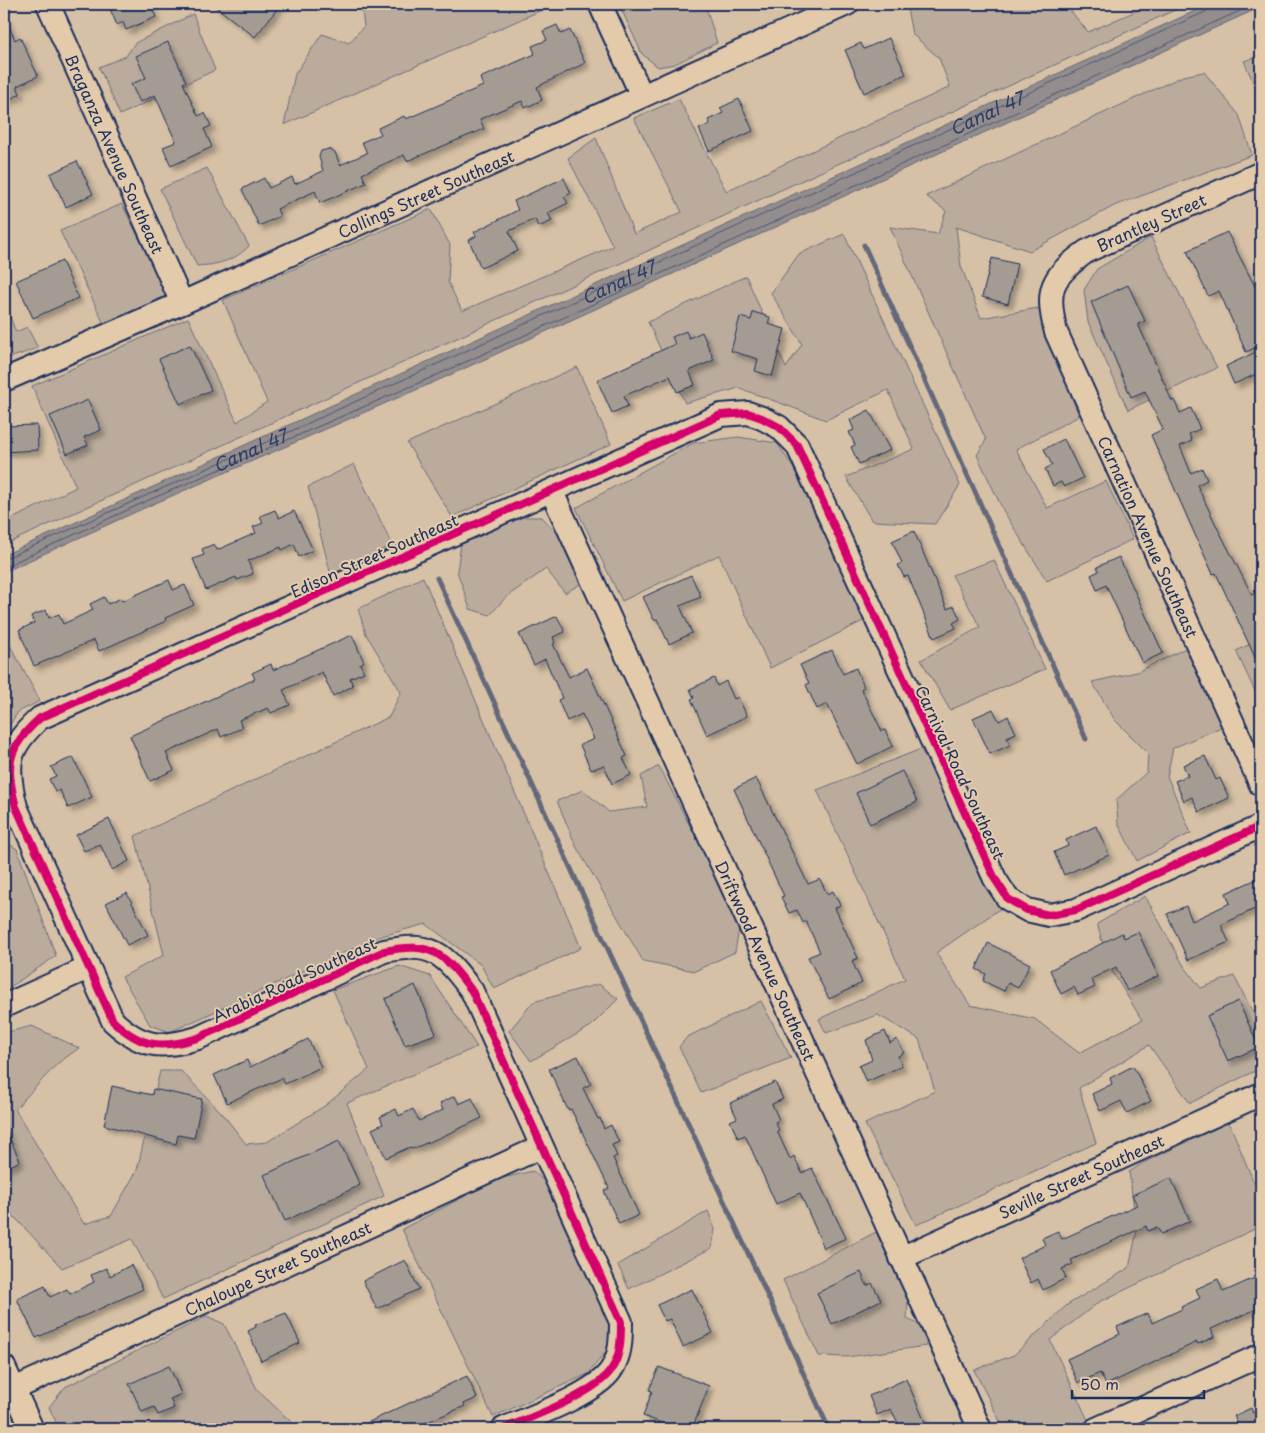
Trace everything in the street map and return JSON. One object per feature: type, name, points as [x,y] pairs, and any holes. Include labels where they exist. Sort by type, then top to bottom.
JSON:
[{"type":"street","name":"Braganza Avenue Southeast","points":[[48,4],[182,303]]},
{"type":"street","points":[[600,4],[642,96]]},
{"type":"street","name":"Collings Street Southeast","points":[[4,380],[182,303],[847,4]]},
{"type":"street","name":"Brantley Street","points":[[1052,286],[1067,266],[1087,251],[1259,180]]},
{"type":"street","name":"Carnation Avenue Southeast","points":[[1052,286],[1049,306],[1056,332],[1261,785]]},
{"type":"street","name":"Edison Street Southeast","points":[[12,752],[23,734],[40,718],[552,492],[721,415],[748,413],[762,418]]},
{"type":"street","name":"Carnival Road Southeast","points":[[762,418],[779,427],[797,445],[995,879],[1008,899],[1027,910],[1049,915],[1076,910],[1261,826]]},
{"type":"street","name":"Driftwood Avenue Southeast","points":[[552,492],[980,1429]]},
{"type":"street","name":"Arabia Road Southeast","points":[[12,752],[8,778],[16,807],[113,1021],[130,1037],[148,1044],[172,1045],[198,1038],[384,951],[410,946],[434,951],[453,966],[472,991],[541,1147],[622,1322],[622,1345],[610,1371],[590,1390],[503,1429]]},
{"type":"street","points":[[4,1006],[88,968]]},
{"type":"street","name":"Seville Street Southeast","points":[[901,1258],[1261,1094]]},
{"type":"street","name":"Chaloupe Street Southeast","points":[[14,1389],[541,1147]]},
{"type":"street","points":[[1096,1429],[1261,1355]]},
{"type":"street","points":[[4,1367],[32,1429]]},
{"type":"shaded area","points":[[361,4],[555,4],[284,125],[295,74],[322,34],[349,43],[364,26]]},
{"type":"shaded area","points":[[619,4],[705,4],[717,43],[675,64],[658,67],[642,54]]},
{"type":"shaded area","points":[[906,4],[1065,4],[1088,32],[1152,4],[1188,4],[4,545],[4,523],[76,487],[32,386],[188,318],[237,422],[267,402],[223,300],[431,209],[450,245],[448,282],[462,311],[613,246],[568,158],[596,138],[634,234],[682,212],[634,118],[679,99],[726,191],[950,87],[939,58],[912,34]]},
{"type":"shaded area","points":[[193,14],[215,70],[120,115],[99,67],[126,56],[135,43]]},
{"type":"shaded area","points":[[1261,55],[1261,100],[1244,61]]},
{"type":"shaded area","points":[[1204,72],[1239,115],[1252,155],[1114,206],[1030,251],[956,227],[961,266],[981,318],[1038,308],[1079,416],[1016,449],[1047,508],[1106,481],[1133,539],[1047,581],[1004,512],[977,455],[986,440],[890,227],[938,234],[946,211],[926,196],[1183,76]]},
{"type":"shaded area","points":[[207,168],[249,246],[231,259],[211,265],[197,266],[160,189]]},
{"type":"shaded area","points":[[122,204],[167,295],[104,324],[60,231]]},
{"type":"shaded area","points":[[844,234],[960,485],[935,524],[872,521],[846,477],[914,449],[888,390],[826,420],[739,388],[685,403],[648,322],[746,276],[786,368],[802,344],[771,293],[799,254]]},
{"type":"shaded area","points":[[1151,237],[1217,368],[1128,410],[1088,322],[1084,290],[1097,269]]},
{"type":"shaded area","points":[[4,302],[16,332],[27,327],[38,348],[4,360]]},
{"type":"shaded area","points":[[577,367],[611,444],[452,517],[407,443]]},
{"type":"shaded area","points":[[738,437],[777,443],[799,477],[865,620],[770,668],[719,555],[622,601],[576,508],[693,443]]},
{"type":"shaded area","points":[[354,464],[392,545],[331,575],[308,487]]},
{"type":"shaded area","points":[[513,517],[542,517],[560,536],[584,582],[565,593],[546,569],[506,597],[490,615],[470,609],[457,571],[461,543]]},
{"type":"shaded area","points":[[994,560],[1045,669],[950,710],[921,660],[980,627],[952,575]]},
{"type":"shaded area","points":[[423,577],[581,948],[494,989],[481,965],[426,924],[378,937],[170,1032],[150,1025],[122,977],[164,955],[135,836],[389,717],[401,692],[366,634],[358,609]]},
{"type":"shaded area","points":[[4,634],[40,701],[18,712],[9,726],[4,723]]},
{"type":"shaded area","points":[[1261,639],[1261,704],[1236,651]]},
{"type":"shaded area","points":[[1188,647],[1226,725],[1173,748],[1167,776],[1191,833],[1137,861],[1118,823],[1116,800],[1147,772],[1148,753],[1115,720],[1092,682],[1137,672]]},
{"type":"shaded area","points":[[921,749],[1001,908],[936,953],[970,1005],[1035,1019],[1079,1053],[1142,1020],[1110,968],[1097,924],[1145,896],[1184,966],[1201,988],[1234,976],[1261,1028],[1261,1068],[1190,1103],[1149,1045],[1079,1088],[1096,1143],[916,1225],[865,1124],[935,1091],[919,1039],[878,1015],[826,1033],[819,1019],[905,979],[817,790]]},
{"type":"shaded area","points":[[659,766],[740,923],[735,952],[695,971],[643,961],[576,846],[557,801],[583,790],[609,812],[647,807],[641,776]]},
{"type":"shaded area","points":[[4,841],[17,849],[56,956],[4,991]]},
{"type":"shaded area","points":[[399,966],[430,976],[477,1047],[347,1103],[384,1196],[163,1299],[132,1239],[62,1268],[7,1209],[4,1209],[4,1033],[32,1026],[79,1048],[57,1064],[15,1109],[84,1224],[111,1216],[137,1170],[160,1071],[181,1071],[222,1113],[246,1144],[267,1142],[326,1105],[369,1069],[333,990]]},
{"type":"shaded area","points":[[599,984],[618,999],[591,1026],[531,1061],[509,1031],[533,1002]]},
{"type":"shaded area","points":[[761,1001],[791,1058],[701,1093],[679,1047],[687,1037]]},
{"type":"shaded area","points":[[1229,1122],[1261,1200],[1261,1226],[1099,1302],[1050,1340],[1089,1422],[1073,1429],[1004,1429],[974,1370],[1014,1355],[1067,1305],[1129,1268],[1137,1230],[1129,1172],[1143,1163]]},
{"type":"shaded area","points":[[533,1171],[545,1182],[613,1323],[607,1350],[588,1374],[493,1417],[402,1229],[498,1179]]},
{"type":"shaded area","points":[[708,1211],[715,1229],[712,1248],[629,1289],[618,1265]]},
{"type":"shaded area","points":[[876,1232],[908,1300],[907,1319],[927,1328],[926,1346],[847,1357],[819,1356],[783,1280]]},
{"type":"shaded area","points":[[207,1316],[224,1324],[258,1391],[299,1429],[59,1429],[49,1407],[65,1387]]},
{"type":"water","name":"Canal 47","points":[[1210,4],[1261,4],[1261,7],[439,380],[151,505],[4,572],[4,555]]},
{"type":"building","points":[[108,4],[150,4],[156,17],[126,30],[123,22],[117,25]]},
{"type":"building","points":[[212,4],[281,4],[255,37]]},
{"type":"building","points":[[4,15],[15,40],[20,37],[38,76],[17,86],[20,94],[4,102]]},
{"type":"building","points":[[557,25],[561,34],[570,30],[585,63],[537,87],[542,100],[525,108],[522,101],[480,119],[484,129],[407,161],[404,155],[362,174],[366,183],[320,203],[315,191],[277,209],[280,216],[259,226],[242,189],[264,178],[269,188],[292,177],[295,184],[323,171],[319,157],[321,151],[329,149],[335,152],[340,165],[367,153],[362,142],[381,134],[378,128],[404,116],[406,119],[483,86],[480,78],[535,54],[532,46],[547,40],[543,31]]},
{"type":"building","points":[[889,38],[906,74],[864,93],[845,50],[861,43],[864,49]]},
{"type":"building","points":[[168,42],[186,81],[183,83],[198,116],[205,113],[211,126],[204,129],[212,147],[171,166],[163,147],[176,142],[155,95],[140,102],[131,84],[146,78],[136,56]]},
{"type":"building","points":[[739,99],[753,131],[709,151],[699,129],[710,124],[708,120],[723,113],[720,108]]},
{"type":"building","points":[[77,161],[93,194],[66,207],[50,174]]},
{"type":"building","points":[[564,178],[571,193],[564,197],[568,203],[548,213],[552,221],[538,227],[535,219],[509,231],[518,251],[481,268],[469,240],[476,236],[474,232],[518,210],[514,201]]},
{"type":"building","points":[[1227,232],[1261,298],[1261,345],[1246,352],[1219,291],[1208,296],[1187,251]]},
{"type":"building","points":[[992,258],[1017,264],[1008,304],[982,297]]},
{"type":"building","points":[[62,261],[78,298],[33,318],[16,281]]},
{"type":"building","points":[[1128,285],[1145,321],[1138,324],[1172,401],[1174,400],[1180,413],[1191,408],[1200,429],[1189,434],[1192,441],[1180,446],[1191,473],[1202,468],[1207,480],[1197,485],[1217,527],[1252,595],[1261,591],[1261,670],[1216,573],[1213,574],[1151,435],[1163,429],[1145,391],[1131,397],[1091,302]]},
{"type":"building","points":[[753,312],[770,317],[768,324],[785,329],[772,376],[755,371],[758,359],[731,351],[740,317],[751,320]]},
{"type":"building","points":[[686,331],[689,338],[702,332],[714,360],[689,371],[695,385],[677,392],[670,376],[624,396],[628,406],[612,413],[597,380],[675,344],[672,337]]},
{"type":"building","points":[[190,345],[211,390],[180,404],[159,359]]},
{"type":"building","points":[[1256,352],[1261,365],[1261,372],[1234,384],[1226,366]]},
{"type":"building","points":[[88,400],[101,430],[84,437],[88,445],[67,454],[50,416]]},
{"type":"building","points":[[869,410],[890,450],[859,464],[851,447],[855,445],[849,432],[854,430],[850,420]]},
{"type":"building","points":[[37,425],[38,450],[4,452],[4,426]]},
{"type":"building","points":[[1064,439],[1083,478],[1064,487],[1061,482],[1053,486],[1045,469],[1052,465],[1044,449]]},
{"type":"building","points":[[275,510],[279,518],[294,511],[313,550],[299,557],[294,544],[282,550],[281,547],[248,561],[253,574],[237,580],[236,577],[206,590],[193,559],[204,555],[202,549],[214,544],[217,550],[256,533],[253,527],[263,523],[260,516]]},
{"type":"building","points":[[914,531],[947,609],[954,606],[960,619],[953,623],[956,628],[934,638],[908,576],[904,577],[898,565],[902,563],[892,541]]},
{"type":"building","points":[[1119,557],[1163,653],[1142,663],[1106,585],[1097,590],[1091,575],[1099,571],[1097,567]]},
{"type":"building","points":[[691,575],[701,597],[680,606],[692,633],[669,644],[657,619],[654,620],[643,597]]},
{"type":"building","points":[[169,580],[173,590],[185,585],[194,605],[165,618],[166,621],[99,651],[94,640],[34,666],[19,630],[34,623],[31,616],[46,610],[49,618],[59,614],[63,624],[93,610],[90,604],[104,597],[108,604],[121,598],[122,601]]},
{"type":"building","points":[[557,616],[565,632],[553,637],[555,643],[553,644],[569,677],[587,668],[627,756],[623,758],[631,775],[612,784],[604,765],[591,770],[580,745],[594,739],[582,714],[567,721],[558,700],[562,698],[545,659],[534,665],[519,634]]},
{"type":"building","points":[[352,635],[364,662],[360,664],[364,672],[350,678],[353,686],[333,696],[322,672],[283,690],[290,705],[271,713],[268,708],[239,720],[242,728],[221,737],[218,729],[166,753],[174,770],[150,781],[130,736],[255,679],[252,673],[271,664],[273,670]]},
{"type":"building","points":[[832,650],[843,674],[856,668],[864,687],[861,689],[882,731],[885,730],[893,746],[857,764],[827,704],[817,709],[806,685],[809,683],[800,665]]},
{"type":"building","points":[[714,678],[717,686],[726,681],[734,699],[738,697],[747,716],[707,735],[691,699],[694,698],[690,689]]},
{"type":"building","points":[[993,709],[999,721],[1008,716],[1016,733],[1007,737],[1010,745],[990,754],[973,718]]},
{"type":"building","points":[[1205,756],[1216,780],[1220,778],[1229,798],[1199,812],[1192,797],[1184,801],[1175,781],[1188,776],[1183,765]]},
{"type":"building","points":[[73,757],[92,797],[68,808],[60,790],[55,792],[49,779],[56,776],[51,767]]},
{"type":"building","points":[[902,771],[917,802],[870,824],[856,793]]},
{"type":"building","points":[[756,778],[808,884],[820,879],[827,894],[833,891],[840,905],[835,908],[858,958],[852,961],[862,983],[829,999],[808,957],[820,952],[806,921],[803,923],[797,910],[789,913],[781,897],[784,896],[734,789]]},
{"type":"building","points":[[109,819],[129,861],[112,870],[100,844],[84,851],[76,835]]},
{"type":"building","points":[[1096,826],[1109,855],[1064,875],[1054,852],[1068,846],[1066,840]]},
{"type":"building","points":[[1261,877],[1261,906],[1221,925],[1229,942],[1188,960],[1167,914],[1186,906],[1192,921],[1230,903],[1226,893]]},
{"type":"building","points":[[127,893],[148,935],[127,945],[106,903]]},
{"type":"building","points":[[1138,932],[1158,976],[1127,991],[1116,967],[1091,979],[1095,987],[1078,995],[1074,987],[1061,994],[1050,970],[1122,933],[1124,938]]},
{"type":"building","points":[[988,943],[1030,964],[1018,988],[1008,983],[1004,991],[983,981],[986,974],[976,969]]},
{"type":"building","points":[[415,985],[436,1034],[405,1045],[385,999]]},
{"type":"building","points":[[1238,1001],[1259,1047],[1228,1061],[1207,1016]]},
{"type":"building","points":[[885,1031],[890,1043],[897,1039],[904,1053],[898,1056],[902,1066],[866,1082],[859,1066],[872,1060],[866,1040]]},
{"type":"building","points":[[308,1039],[321,1067],[285,1084],[282,1078],[227,1103],[214,1075],[247,1060],[250,1067]]},
{"type":"building","points":[[578,1056],[591,1084],[583,1088],[604,1129],[611,1125],[619,1142],[612,1145],[617,1156],[613,1158],[639,1215],[619,1224],[604,1191],[609,1188],[571,1109],[568,1110],[549,1069]]},
{"type":"building","points":[[1133,1066],[1151,1101],[1127,1113],[1121,1101],[1100,1111],[1092,1094],[1112,1084],[1110,1078]]},
{"type":"building","points":[[775,1082],[783,1099],[772,1104],[779,1120],[775,1122],[779,1130],[777,1131],[790,1159],[794,1156],[802,1173],[812,1168],[846,1238],[824,1248],[800,1193],[776,1204],[745,1135],[738,1138],[730,1121],[737,1118],[730,1103]]},
{"type":"building","points":[[112,1086],[152,1095],[153,1089],[202,1099],[194,1138],[178,1135],[176,1144],[104,1125]]},
{"type":"building","points":[[455,1096],[459,1104],[472,1098],[482,1118],[441,1137],[412,1149],[410,1147],[386,1158],[372,1129],[383,1124],[380,1117],[396,1109],[399,1116],[413,1109],[419,1121],[443,1110],[440,1103]]},
{"type":"building","points":[[4,1126],[20,1161],[4,1169]]},
{"type":"building","points":[[339,1141],[360,1185],[285,1221],[264,1175]]},
{"type":"building","points":[[1171,1178],[1190,1221],[1161,1234],[1157,1227],[1148,1231],[1146,1226],[1071,1260],[1073,1264],[1062,1269],[1066,1278],[1043,1290],[1038,1279],[1031,1283],[1019,1258],[1045,1245],[1042,1238],[1058,1231],[1062,1239],[1137,1205],[1132,1195]]},
{"type":"building","points":[[405,1260],[419,1289],[377,1309],[363,1281]]},
{"type":"building","points":[[131,1265],[143,1289],[36,1338],[17,1299],[45,1286],[50,1297],[67,1289],[70,1294],[94,1282],[91,1275],[106,1268],[110,1276]]},
{"type":"building","points":[[861,1272],[867,1286],[872,1283],[881,1300],[832,1324],[817,1293]]},
{"type":"building","points":[[1261,1275],[1261,1307],[1211,1329],[1214,1337],[1198,1344],[1197,1342],[1106,1385],[1100,1373],[1078,1383],[1067,1359],[1120,1334],[1117,1327],[1148,1313],[1152,1323],[1182,1309],[1181,1307],[1200,1298],[1196,1289],[1218,1279],[1223,1292]]},
{"type":"building","points":[[692,1289],[713,1333],[683,1347],[670,1319],[665,1321],[657,1305]]},
{"type":"building","points":[[286,1313],[300,1343],[261,1361],[248,1331],[256,1327],[255,1325]]},
{"type":"building","points":[[169,1366],[181,1394],[170,1399],[174,1408],[158,1415],[154,1407],[142,1412],[129,1384]]},
{"type":"building","points":[[659,1367],[709,1386],[692,1429],[677,1429],[643,1416],[652,1391],[649,1390]]},
{"type":"building","points":[[467,1376],[477,1398],[464,1404],[465,1406],[411,1429],[354,1429]]},
{"type":"building","points":[[906,1379],[925,1422],[909,1429],[901,1429],[891,1409],[877,1415],[869,1396]]},
{"type":"building","points":[[1251,1408],[1253,1413],[1261,1409],[1261,1429],[1240,1429],[1234,1416]]},
{"type":"waterway","points":[[864,245],[1086,739]]},
{"type":"waterway","points":[[437,578],[829,1429]]},
{"type":"cycle path","points":[[503,1429],[562,1404],[603,1379],[611,1370],[619,1353],[621,1322],[472,991],[453,967],[435,953],[426,949],[401,948],[384,951],[198,1038],[162,1045],[152,1044],[133,1037],[113,1021],[16,807],[10,779],[12,758],[15,748],[21,739],[40,718],[721,415],[748,413],[779,427],[797,445],[995,879],[1008,899],[1027,910],[1049,915],[1076,910],[1261,826]]}]
